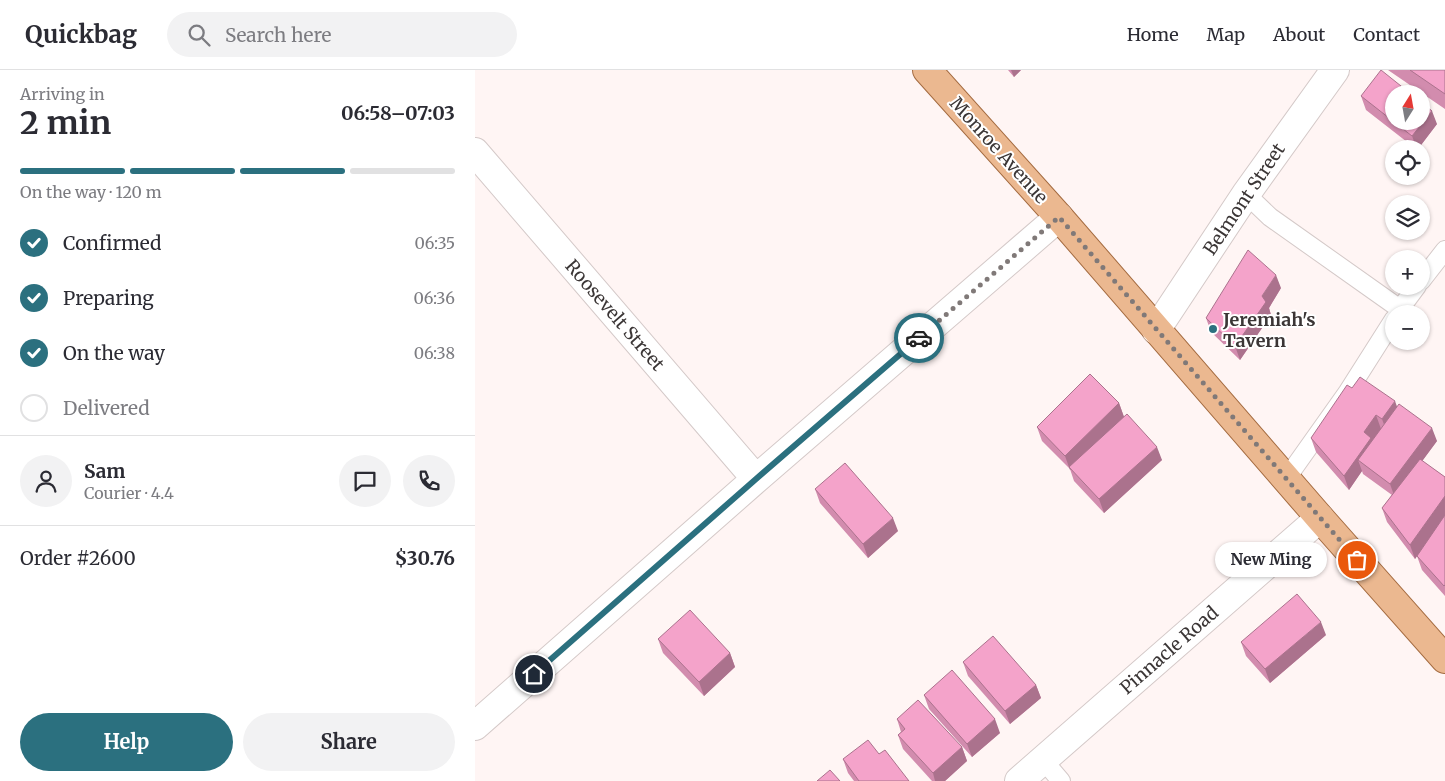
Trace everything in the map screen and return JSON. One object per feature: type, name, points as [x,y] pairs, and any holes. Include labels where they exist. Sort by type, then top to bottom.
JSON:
[{"type":"main road","name":"Monroe Avenue","points":[[927,70],[1059,217],[1445,659]]},
{"type":"street","name":"Belmont Street","points":[[1156,330],[1246,194],[1335,70]]},
{"type":"street","name":"Roosevelt Street","points":[[475,152],[756,479]]},
{"type":"street","points":[[475,726],[756,479],[1059,217]]},
{"type":"street","name":"Pinnacle Road","points":[[1019,781],[1320,518]]},
{"type":"lane","points":[[1246,194],[1270,217],[1385,305]]},
{"type":"lane","points":[[1430,269],[1445,250]]},
{"type":"lane","points":[[1287,479],[1385,333]]},
{"type":"lane","points":[[1043,760],[1061,781]]},
{"type":"building","points":[[1381,70],[1400,85],[1385,85],[1385,115],[1361,96]]},
{"type":"building","points":[[1410,70],[1445,70],[1445,94]]},
{"type":"building","points":[[1404,130],[1417,130],[1412,136]]},
{"type":"building","points":[[1248,250],[1276,275],[1262,296],[1266,302],[1235,346],[1206,318]]},
{"type":"building","points":[[1090,374],[1119,403],[1065,456],[1037,427]]},
{"type":"building","points":[[1360,377],[1395,401],[1382,419],[1376,415],[1364,432],[1371,438],[1344,476],[1311,438],[1347,385],[1352,388]]},
{"type":"building","points":[[1399,404],[1432,428],[1390,484],[1358,460]]},
{"type":"building","points":[[1127,414],[1157,447],[1099,499],[1069,467]]},
{"type":"building","points":[[1420,459],[1445,477],[1445,496],[1410,545],[1382,508]]},
{"type":"building","points":[[845,463],[893,518],[863,544],[815,489]]},
{"type":"building","points":[[1445,515],[1445,585],[1444,586],[1417,556]]},
{"type":"building","points":[[1297,594],[1321,622],[1265,669],[1241,642]]},
{"type":"building","points":[[690,610],[730,653],[699,682],[658,639]]},
{"type":"building","points":[[993,636],[1036,685],[1005,711],[963,662]]},
{"type":"building","points":[[952,670],[995,719],[967,744],[924,695]]},
{"type":"building","points":[[918,700],[962,747],[933,773],[898,735],[905,729],[897,719]]},
{"type":"building","points":[[868,740],[879,754],[885,750],[909,781],[859,781],[843,759]]},
{"type":"building","points":[[830,770],[840,781],[817,781]]},
{"type":"way so far","points":[[919,338],[1059,217],[1357,560]]},
{"type":"place","name":"Jeremiah's Tavern","points":[[1213,329]]},
{"type":"place","name":"New Ming","points":[[1357,560]]},
{"type":"route","points":[[534,674],[919,338]]}]
